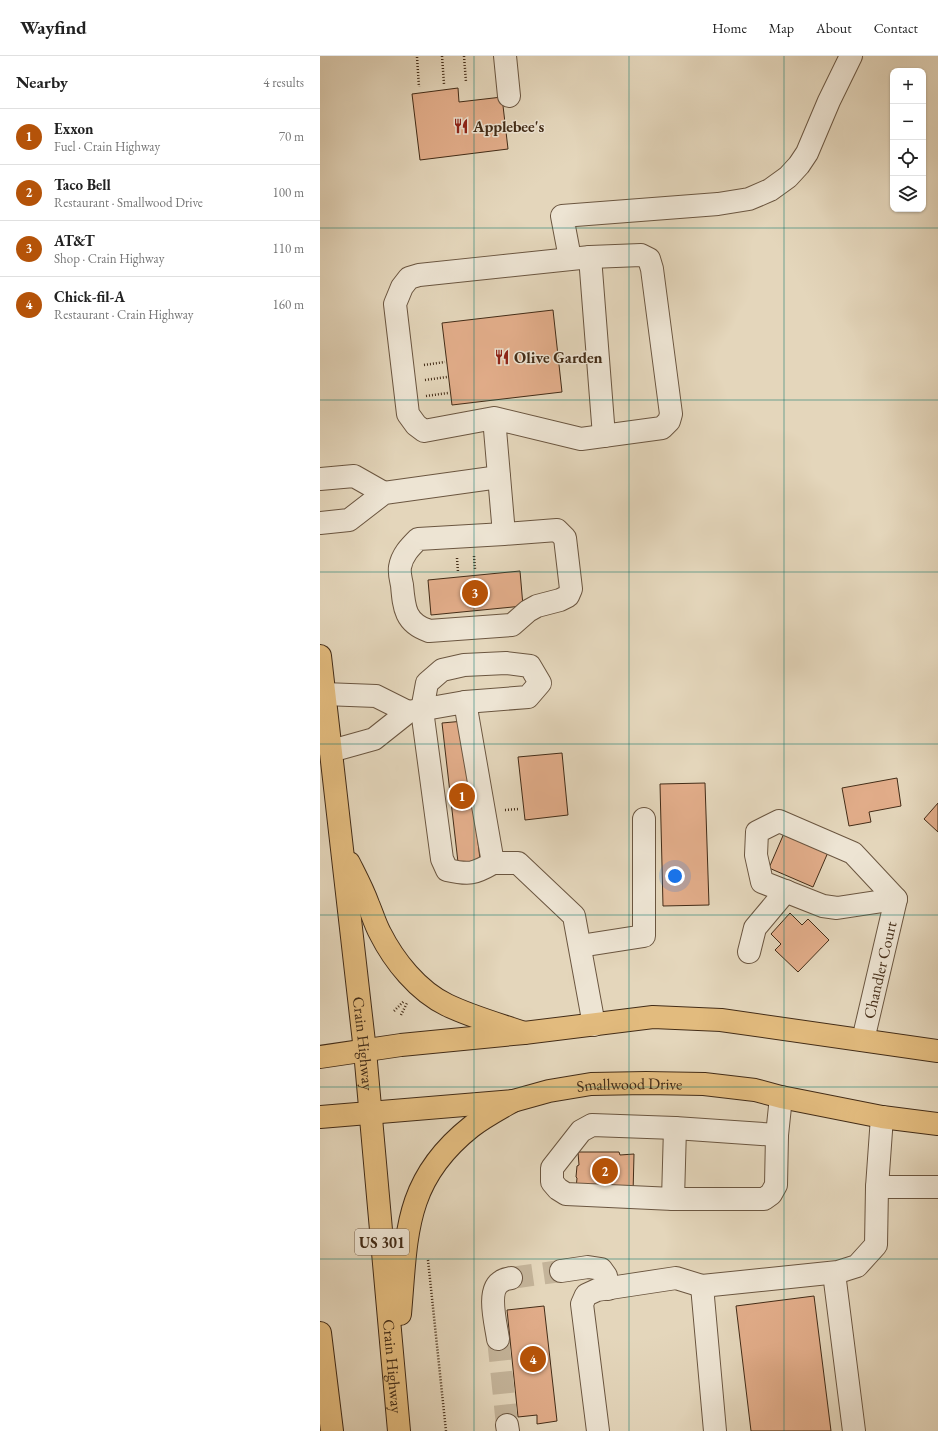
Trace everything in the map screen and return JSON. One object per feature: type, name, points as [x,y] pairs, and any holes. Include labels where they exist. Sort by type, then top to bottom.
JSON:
[{"type":"main road","name":"Crain Highway","points":[[320,656],[365,1051],[399,1431]]},
{"type":"main road","points":[[342,849],[360,885],[379,932],[392,954],[414,979],[430,995],[446,1004],[468,1014],[524,1033]]},
{"type":"main road","points":[[320,1057],[401,1045],[524,1033],[653,1017],[721,1020],[938,1051]]},
{"type":"main road","name":"Smallwood Drive","points":[[320,1117],[513,1100],[549,1091],[591,1084],[704,1084],[754,1090],[781,1097],[882,1117],[938,1124]]},
{"type":"main road","points":[[394,1371],[405,1246],[410,1220],[424,1180],[433,1167],[472,1127],[513,1100]]},
{"type":"main road","points":[[320,1333],[332,1431]]},
{"type":"street","points":[[505,56],[509,96]]},
{"type":"street","points":[[604,436],[580,257],[562,216],[718,204],[749,199],[761,195],[788,177],[799,166],[807,153],[829,101],[851,56]]},
{"type":"street","points":[[641,255],[649,259],[652,270],[671,414],[669,421],[662,428],[581,439],[494,418],[424,431],[416,425],[408,414],[395,304],[402,287],[409,278],[419,275],[580,257],[641,255]]},
{"type":"street","points":[[494,418],[504,534]]},
{"type":"street","points":[[320,479],[354,476],[384,493]]},
{"type":"street","points":[[320,523],[349,520],[384,493],[499,477]]},
{"type":"street","points":[[557,530],[565,538],[571,589],[568,596],[560,600],[537,606],[528,611],[512,625],[429,631],[419,628],[408,616],[404,608],[400,568],[403,557],[409,548],[418,539],[504,534],[557,530]]},
{"type":"street","points":[[331,751],[374,739],[415,711],[465,702],[528,697],[540,683],[530,666],[506,663],[464,665],[442,670],[427,683],[415,711],[442,859],[447,870],[462,874],[476,872],[493,863],[518,863],[574,916],[594,1024]]},
{"type":"street","points":[[324,694],[376,696],[415,711]]},
{"type":"street","points":[[465,702],[493,863]]},
{"type":"street","points":[[580,946],[644,936],[644,819]]},
{"type":"street","points":[[779,821],[853,853],[896,899],[837,908],[823,906],[762,882],[756,855],[757,832],[779,821]]},
{"type":"street","points":[[749,952],[755,928],[786,891]]},
{"type":"street","name":"Chandler Court","points":[[863,1040],[896,899]]},
{"type":"street","points":[[777,1135],[675,1128],[592,1125],[581,1131],[552,1168],[552,1182],[558,1189],[566,1194],[673,1199],[764,1199],[771,1194],[776,1185],[777,1135],[781,1097]]},
{"type":"street","points":[[598,1431],[582,1304],[586,1295],[597,1290],[676,1278],[702,1286],[834,1273],[857,1266],[876,1245],[877,1187],[882,1117]]},
{"type":"street","points":[[673,1199],[675,1128]]},
{"type":"street","points":[[877,1187],[938,1187]]},
{"type":"street","points":[[561,1271],[588,1267],[601,1269],[606,1276],[608,1289]]},
{"type":"street","points":[[834,1273],[854,1431]]},
{"type":"street","points":[[498,1339],[492,1297],[494,1289],[501,1281],[511,1278]]},
{"type":"street","points":[[702,1286],[715,1431]]},
{"type":"path","points":[[442,56],[444,84]]},
{"type":"path","points":[[464,56],[466,82]]},
{"type":"path","points":[[417,57],[419,88]]},
{"type":"path","points":[[428,1259],[446,1431]]},
{"type":"building","name":"Applebee's","points":[[458,88],[459,102],[502,97],[508,149],[420,160],[412,94]]},
{"type":"building","name":"Olive Garden","points":[[553,310],[562,392],[452,405],[442,323]]},
{"type":"building","points":[[520,571],[523,606],[431,615],[428,580]]},
{"type":"building","points":[[464,721],[481,868],[459,871],[442,723]]},
{"type":"building","points":[[562,753],[568,815],[525,820],[518,757]]},
{"type":"building","points":[[897,778],[901,806],[869,812],[871,822],[849,826],[842,788]]},
{"type":"building","points":[[705,783],[709,905],[663,906],[660,784]]},
{"type":"building","points":[[938,803],[938,832],[924,819]]},
{"type":"building","points":[[785,831],[829,850],[813,887],[769,868]]},
{"type":"building","points":[[790,913],[802,925],[808,919],[829,940],[798,972],[775,950],[781,944],[771,934]]},
{"type":"building","points":[[578,1152],[619,1152],[620,1155],[634,1154],[633,1194],[576,1189],[577,1166],[579,1165]]},
{"type":"building","points":[[814,1296],[831,1431],[751,1431],[736,1306]]},
{"type":"building","points":[[544,1306],[557,1421],[537,1424],[537,1415],[518,1417],[507,1310]]},
{"type":"tunnel","points":[[511,1278],[561,1271]]},
{"type":"tunnel","points":[[498,1339],[507,1425]]},
{"type":"place","name":"Applebee's","points":[[461,126]]},
{"type":"place","name":"Olive Garden","points":[[502,357]]},
{"type":"place","name":"AT&T","points":[[475,593]]},
{"type":"place","name":"Exxon","points":[[462,796]]},
{"type":"place","name":"Taco Bell","points":[[605,1171]]},
{"type":"place","name":"Chick-fil-A","points":[[533,1359]]}]
